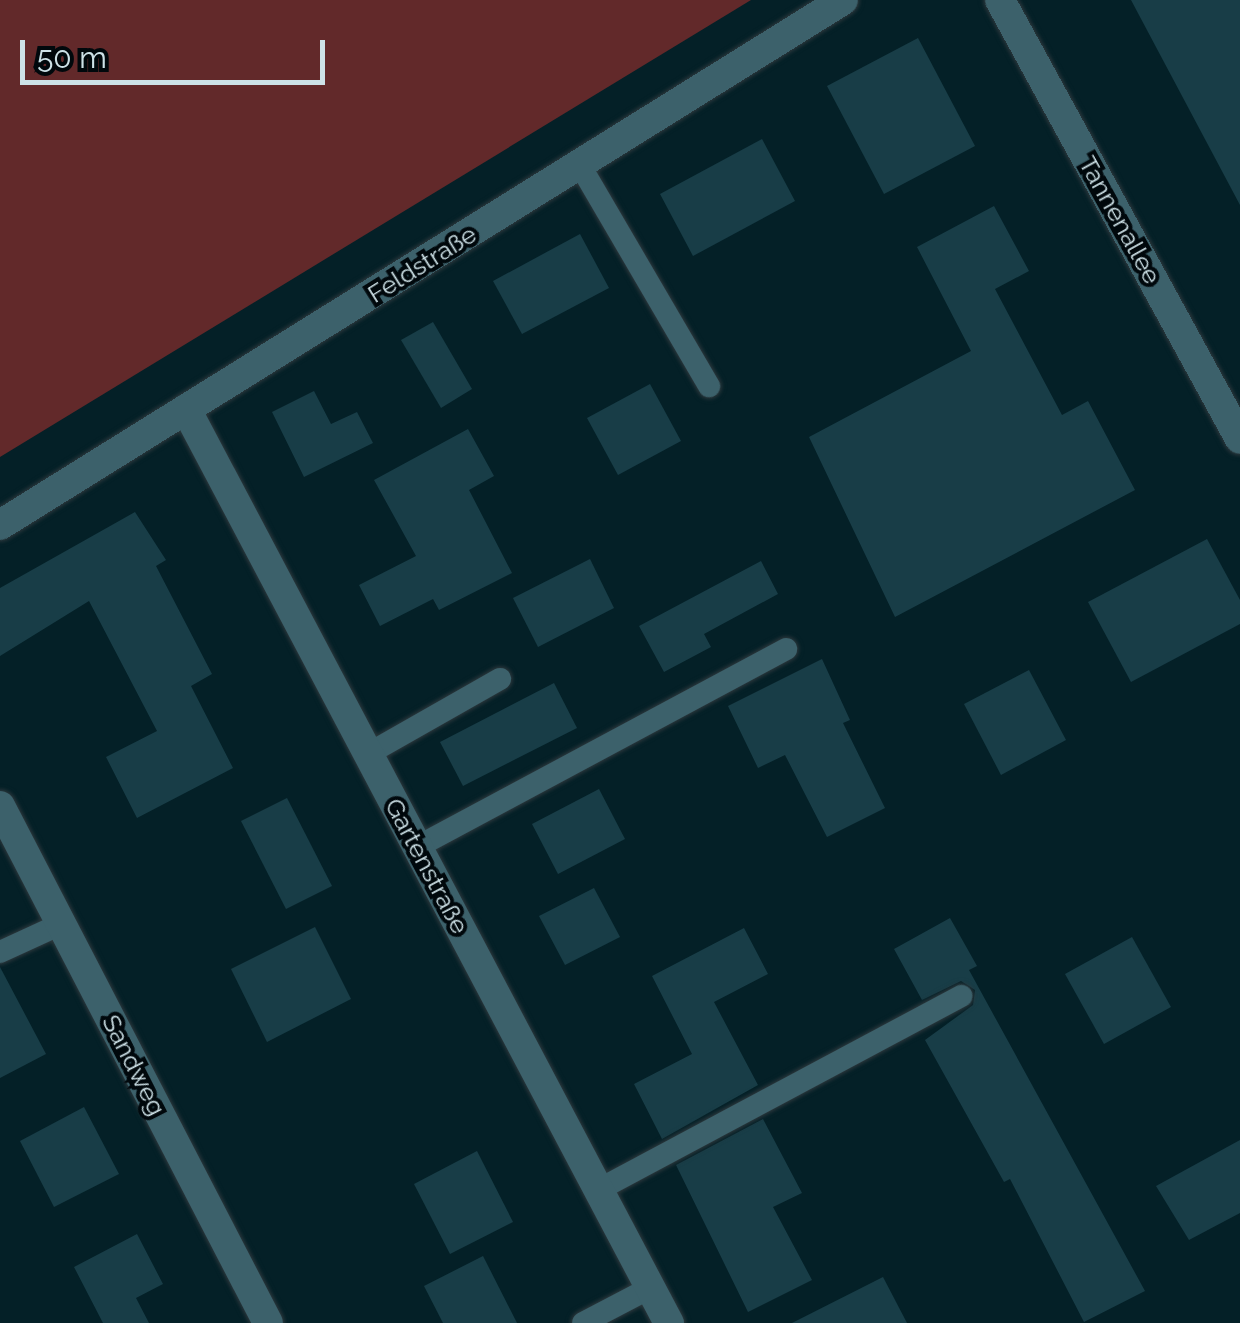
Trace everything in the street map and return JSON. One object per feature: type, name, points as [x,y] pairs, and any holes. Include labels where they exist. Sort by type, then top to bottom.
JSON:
[{"type":"street","name":"Feldstraße","points":[[0,525],[581,167],[843,0]]},
{"type":"street","name":"Tannenallee","points":[[1000,0],[1240,439]]},
{"type":"street","name":"Gartenstraße","points":[[186,409],[669,1323]]},
{"type":"street","name":"Sandweg","points":[[0,806],[268,1323]]},
{"type":"lane","points":[[581,167],[709,386]]},
{"type":"lane","points":[[417,846],[786,649]]},
{"type":"lane","points":[[368,754],[500,679]]},
{"type":"lane","points":[[0,952],[61,924]]},
{"type":"lane","points":[[598,1190],[961,996]]},
{"type":"lane","points":[[582,1323],[650,1288]]},
{"type":"shaded area","points":[[0,0],[751,0],[0,457]]},
{"type":"building","points":[[1131,0],[1240,0],[1240,205]]},
{"type":"building","points":[[918,38],[975,146],[884,194],[827,86]]},
{"type":"building","points":[[762,139],[795,201],[693,256],[660,194]]},
{"type":"building","points":[[994,206],[1029,271],[995,289],[1062,415],[1088,401],[1135,490],[895,617],[809,437],[971,351],[917,247]]},
{"type":"building","points":[[580,234],[609,288],[522,334],[493,281]]},
{"type":"building","points":[[433,322],[472,389],[441,408],[401,340]]},
{"type":"building","points":[[650,384],[681,441],[618,475],[587,418]]},
{"type":"building","points":[[314,391],[331,424],[357,412],[373,443],[304,477],[272,412]]},
{"type":"building","points":[[468,429],[494,476],[469,490],[512,573],[439,610],[433,599],[380,626],[359,585],[416,556],[374,480]]},
{"type":"building","points":[[135,512],[166,560],[156,566],[212,674],[191,686],[233,768],[137,818],[106,757],[157,731],[89,601],[0,656],[0,588]]},
{"type":"building","points":[[1207,539],[1240,600],[1240,624],[1131,682],[1088,602]]},
{"type":"building","points":[[590,559],[614,608],[538,647],[513,598]]},
{"type":"building","points":[[761,561],[778,594],[704,634],[711,647],[664,672],[639,626]]},
{"type":"building","points":[[822,659],[850,720],[843,723],[885,808],[827,837],[785,755],[758,768],[728,706]]},
{"type":"building","points":[[1029,670],[1066,740],[1001,775],[964,704]]},
{"type":"building","points":[[554,683],[577,728],[463,786],[440,742]]},
{"type":"building","points":[[599,789],[625,839],[558,874],[532,824]]},
{"type":"building","points":[[287,798],[332,886],[286,909],[241,821]]},
{"type":"building","points":[[594,888],[620,937],[565,965],[539,916]]},
{"type":"building","points":[[950,918],[977,966],[969,970],[1145,1291],[1084,1322],[1010,1179],[1004,1182],[925,1040],[973,1005],[975,990],[961,981],[922,1000],[894,949]]},
{"type":"building","points":[[315,927],[351,999],[267,1042],[231,969]]},
{"type":"building","points":[[744,928],[768,974],[714,1002],[758,1085],[662,1139],[634,1084],[692,1054],[652,976]]},
{"type":"building","points":[[1132,937],[1171,1007],[1104,1044],[1065,974]]},
{"type":"building","points":[[0,967],[46,1054],[0,1078]]},
{"type":"building","points":[[84,1107],[119,1174],[54,1207],[20,1141]]},
{"type":"building","points":[[763,1119],[802,1193],[773,1207],[812,1280],[748,1312],[676,1165]]},
{"type":"building","points":[[1240,1140],[1240,1213],[1189,1240],[1156,1186]]},
{"type":"building","points":[[477,1151],[513,1222],[450,1254],[414,1184]]},
{"type":"building","points":[[137,1234],[163,1284],[136,1298],[149,1323],[103,1323],[74,1267]]},
{"type":"building","points":[[483,1256],[517,1323],[443,1323],[424,1286]]},
{"type":"building","points":[[883,1277],[907,1323],[792,1323]]}]
